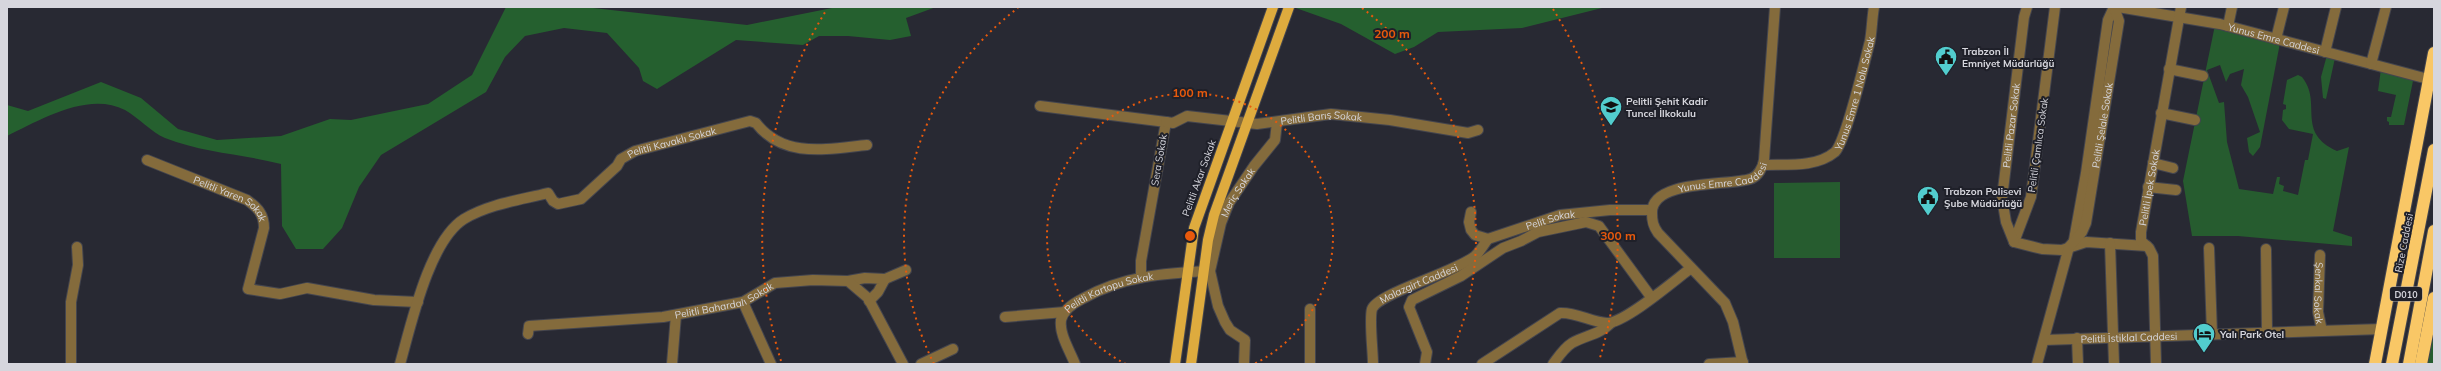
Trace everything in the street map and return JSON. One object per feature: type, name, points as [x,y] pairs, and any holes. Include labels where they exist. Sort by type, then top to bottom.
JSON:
[{"type":"highway","points":[[2375,364],[2428,78],[2434,53]]},
{"type":"highway","name":"Rize Caddesi","points":[[2392,364],[2434,150]]},
{"type":"highway","name":"D010","points":[[2409,364],[2434,231]]},
{"type":"highway","points":[[2421,364],[2434,298]]},
{"type":"main road","name":"Pelitli Akar Sokak","points":[[1175,364],[1194,228],[1273,7]]},
{"type":"main road","points":[[1191,364],[1207,271],[1214,215],[1289,7]]},
{"type":"street","name":"Yunus Emre Caddesi","points":[[1652,210],[1661,196],[1678,189],[1752,179],[1763,165],[1775,7]]},
{"type":"street","name":"Yunus Emre 1 Nolu Sokak","points":[[1763,165],[1806,163],[1820,160],[1835,152],[1846,126],[1870,40],[1874,7]]},
{"type":"street","name":"Pelitli Pazar Sokak","points":[[2014,242],[2006,222],[2002,198],[2024,17],[2027,7]]},
{"type":"street","name":"Pelitli Çamlıca Sokak","points":[[2014,242],[2031,197],[2055,7]]},
{"type":"street","name":"Pelitli Şelale Sokak","points":[[2037,364],[2071,244],[2087,165],[2108,20],[2114,7]]},
{"type":"street","name":"Yunus Emre Caddesi","points":[[2118,7],[2180,12],[2276,39],[2428,78]]},
{"type":"street","points":[[2228,26],[2232,7]]},
{"type":"street","points":[[2276,39],[2284,7]]},
{"type":"street","points":[[2325,52],[2336,7]]},
{"type":"street","points":[[2371,64],[2386,7]]},
{"type":"street","name":"Pelitli İpek Sokak","points":[[2156,364],[2153,256],[2147,246],[2142,244],[2140,238],[2180,12]]},
{"type":"street","points":[[2170,69],[2203,76]]},
{"type":"street","name":"Sera Sokak","points":[[1040,106],[1166,122],[1140,261],[1141,276]]},
{"type":"street","points":[[2161,113],[2195,120]]},
{"type":"street","name":"Pelitli Barış Sokak","points":[[1166,122],[1173,123],[1186,116],[1247,123],[1277,122],[1330,114],[1390,120],[1468,133],[1478,130]]},
{"type":"street","name":"Pelitli Kavaklı Sokak","points":[[400,364],[423,283],[439,249],[463,220],[490,207],[548,193],[552,200],[558,204],[581,199],[617,166],[621,159],[635,151],[750,121],[756,123],[765,135],[780,144],[817,150],[867,145]]},
{"type":"street","name":"Meriç Sokak","points":[[1207,271],[1221,223],[1229,203],[1254,166],[1275,140],[1277,122]]},
{"type":"street","name":"Pelitli Yaren Sokak","points":[[147,160],[247,200],[257,208],[264,218],[264,228],[248,289],[280,294],[306,288],[374,300],[418,302]]},
{"type":"street","points":[[2153,164],[2173,168]]},
{"type":"street","points":[[2148,187],[2176,190]]},
{"type":"street","name":"Pelit Sokak","points":[[1488,239],[1560,215],[1610,210],[1652,210]]},
{"type":"street","points":[[1652,210],[1654,228],[1725,302],[1729,311],[1743,363],[1709,364]]},
{"type":"street","points":[[1472,212],[1469,222],[1471,230],[1475,234],[1488,239]]},
{"type":"street","points":[[1425,364],[1428,352],[1409,307],[1412,300],[1462,276],[1503,248],[1522,241],[1538,232],[1586,222],[1599,226],[1651,297]]},
{"type":"street","name":"Malazgirt Caddesi","points":[[1372,364],[1371,319],[1372,309],[1377,302],[1387,296],[1444,274],[1476,256],[1488,239]]},
{"type":"street","points":[[2014,242],[2042,249],[2062,250],[2071,244],[2086,242],[2147,246]]},
{"type":"street","points":[[2110,243],[2114,364]]},
{"type":"street","points":[[71,364],[71,302],[78,265],[77,247]]},
{"type":"street","points":[[2209,248],[2212,334]]},
{"type":"street","points":[[2266,250],[2267,332]]},
{"type":"street","name":"Şenkal Sokak","points":[[2320,255],[2318,312],[2322,331]]},
{"type":"street","points":[[1554,364],[1564,349],[1572,343],[1596,334],[1611,323],[1622,319],[1691,268]]},
{"type":"street","points":[[869,301],[878,292],[885,279],[906,270]]},
{"type":"street","points":[[1207,271],[1218,306],[1225,322],[1230,330],[1245,340],[1244,364]]},
{"type":"street","name":"Pelitli Kartopu Sokak","points":[[1075,364],[1062,330],[1061,320],[1065,312],[1073,304],[1100,289],[1141,276],[1207,271]]},
{"type":"street","name":"Pelitli Bahardalı Sokak","points":[[528,334],[529,326],[676,315],[743,302],[775,283],[813,280],[848,281],[865,278],[885,279]]},
{"type":"street","points":[[848,281],[869,301],[903,364]]},
{"type":"street","points":[[743,302],[771,364]]},
{"type":"street","points":[[1310,309],[1310,364]]},
{"type":"street","points":[[1006,317],[1065,312]]},
{"type":"street","points":[[1482,364],[1560,313],[1566,312],[1611,323]]},
{"type":"street","points":[[672,364],[676,315]]},
{"type":"street","name":"Pelitli İstiklal Caddesi","points":[[2044,340],[2382,329]]},
{"type":"street","points":[[2078,338],[2078,364]]},
{"type":"street","points":[[921,364],[953,349]]},
{"type":"green space","points":[[506,7],[584,7],[747,25],[837,7],[936,7],[906,18],[911,36],[890,40],[848,36],[819,36],[803,45],[736,40],[657,89],[643,81],[639,68],[607,33],[564,28],[525,36],[505,57],[486,92],[381,155],[359,187],[342,228],[323,249],[296,249],[282,226],[281,164],[179,143],[165,138],[150,129],[125,110],[111,105],[96,104],[64,110],[7,136],[7,105],[28,111],[101,82],[141,98],[178,129],[217,140],[281,136],[330,119],[351,120],[428,104],[472,75]]},
{"type":"green space","points":[[1293,7],[1606,7],[1522,28],[1438,32],[1414,47],[1395,54],[1341,24]]},
{"type":"green space","points":[[2215,25],[2280,43],[2260,147],[2253,156],[2249,152],[2247,138],[2260,132],[2248,97],[2241,85],[2244,69],[2230,74],[2226,82],[2220,65],[2207,70],[2219,103],[2224,102],[2227,142],[2239,189],[2273,194],[2277,177],[2280,177],[2279,184],[2284,186],[2283,191],[2298,195],[2305,160],[2308,160],[2313,134],[2289,129],[2282,120],[2283,110],[2286,109],[2286,105],[2283,104],[2287,80],[2298,75],[2302,77],[2308,87],[2313,126],[2317,135],[2324,143],[2337,151],[2349,147],[2333,231],[2352,237],[2352,246],[2238,236],[2192,236],[2183,181]]},
{"type":"green space","points":[[2327,55],[2335,58],[2326,99],[2323,98],[2321,77]]},
{"type":"green space","points":[[2381,69],[2414,76],[2404,125],[2389,125],[2389,122],[2387,121],[2387,117],[2391,117],[2396,95],[2378,91]]},
{"type":"green space","points":[[1840,182],[1840,258],[1774,258],[1774,183]]},
{"type":"green space","points":[[2434,321],[2434,364],[2426,364]]},
{"type":"place","name":"Trabzon İl Emniyet Müdürlüğü","points":[[1946,76]]},
{"type":"place","name":"Pelitli Şehit Kadir Tuncel İlkokulu","points":[[1611,126]]},
{"type":"place","name":"Trabzon Polisevi Şube Müdürlüğü","points":[[1928,216]]},
{"type":"place","name":"Yalı Park Otel","points":[[2204,354]]}]
